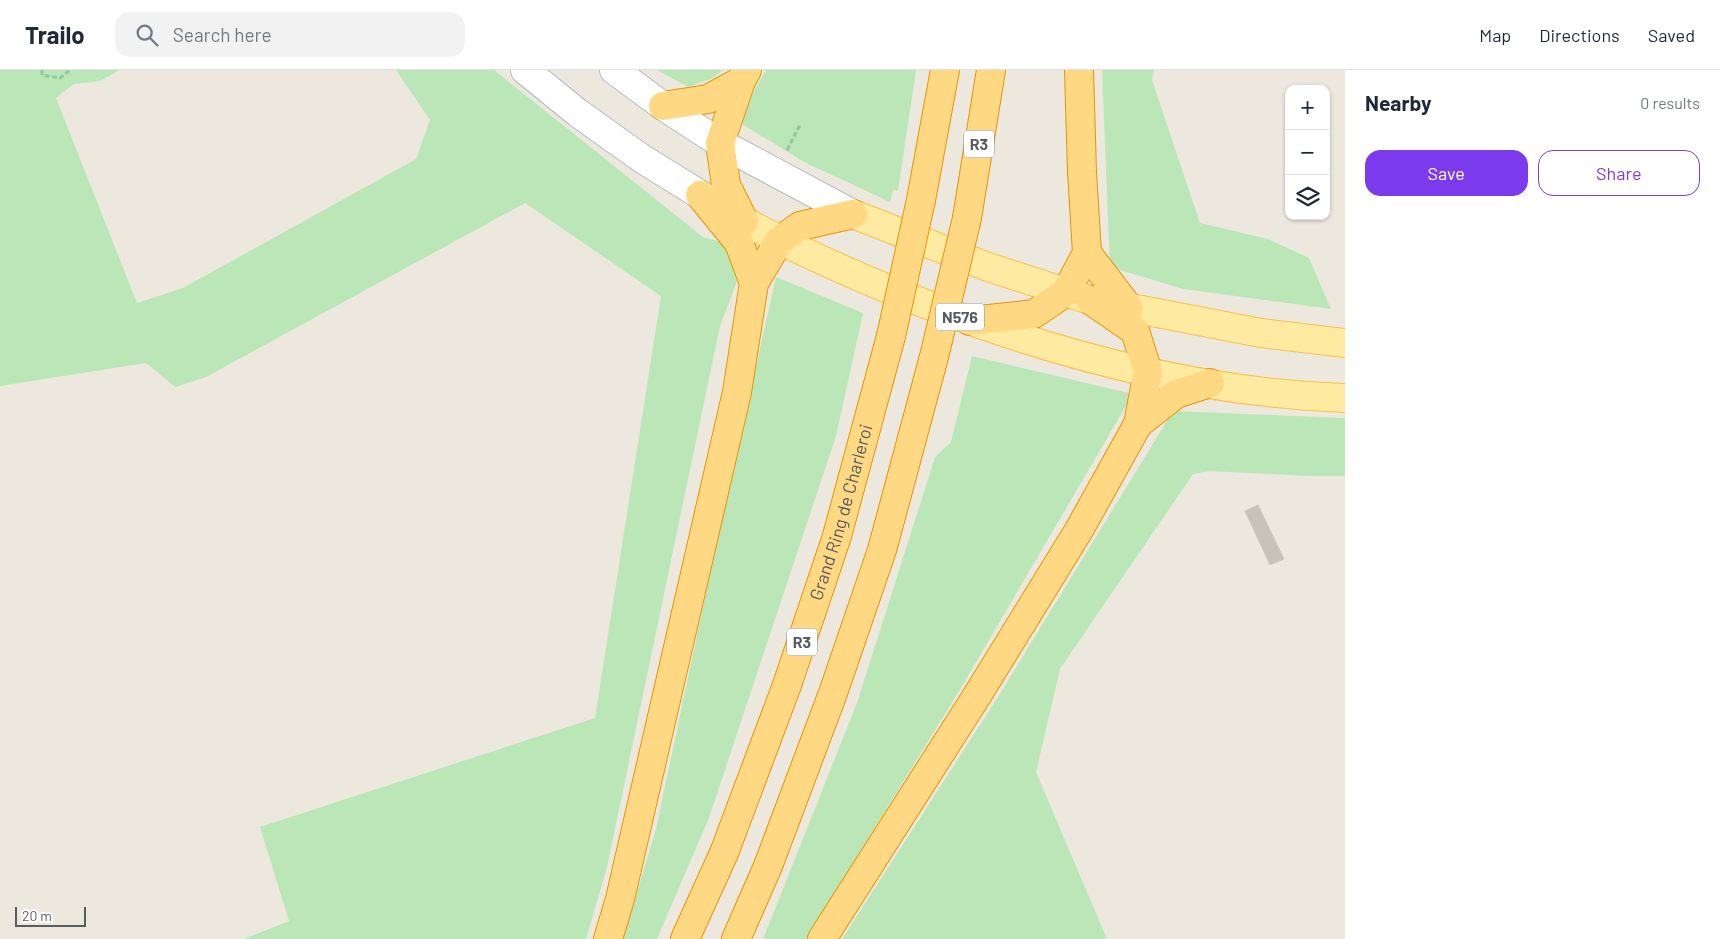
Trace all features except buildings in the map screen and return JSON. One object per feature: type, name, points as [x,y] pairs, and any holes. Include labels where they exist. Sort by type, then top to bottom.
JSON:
[{"type":"highway","name":"Grand Ring de Charleroi","points":[[685,939],[724,853],[790,676],[838,536],[892,336],[921,200],[945,70]]},
{"type":"highway","name":"R3","points":[[736,939],[768,866],[836,684],[882,550],[935,353],[967,218],[991,70]]},
{"type":"highway","points":[[1078,296],[1087,253],[1079,70]]},
{"type":"highway","points":[[663,106],[708,99],[744,76]]},
{"type":"highway","points":[[744,76],[720,143],[726,185],[744,222]]},
{"type":"highway","points":[[700,194],[739,243],[754,283]]},
{"type":"highway","points":[[608,939],[620,899],[737,392],[754,283],[780,241],[800,226],[853,214]]},
{"type":"highway","points":[[1087,253],[1129,308]]},
{"type":"highway","points":[[970,321],[1034,314],[1078,296]]},
{"type":"highway","points":[[822,939],[978,694],[1079,530],[1138,424],[1148,372],[1135,331],[1078,296]]},
{"type":"highway","points":[[1138,424],[1176,394],[1210,383]]},
{"type":"main road","name":"N576","points":[[525,70],[578,113],[640,158],[744,222],[780,241],[863,279],[970,321],[1024,339],[1148,372],[1260,391],[1345,398]]},
{"type":"main road","points":[[614,70],[663,106],[720,143],[853,214],[988,268],[1078,296],[1129,308],[1261,332],[1345,343]]},
{"type":"path","points":[[42,70],[42,75],[60,78],[70,70]]},
{"type":"green space","points":[[0,70],[120,70],[100,81],[74,84],[56,98],[137,303],[183,288],[416,159],[430,120],[396,70],[494,70],[703,237],[721,242],[729,252],[738,279],[720,326],[607,867],[586,939],[244,939],[289,921],[260,827],[595,718],[661,296],[525,203],[206,377],[175,387],[146,363],[0,386]]},
{"type":"green space","points":[[657,70],[723,70],[713,78],[688,87]]},
{"type":"green space","points":[[766,70],[916,70],[898,191],[893,190],[890,202],[804,162],[737,121]]},
{"type":"green space","points":[[1102,70],[1154,70],[1152,80],[1200,223],[1268,239],[1309,258],[1331,309],[1183,289],[1110,267]]},
{"type":"green space","points":[[776,277],[863,313],[836,436],[709,818],[657,939],[623,939],[656,829],[712,564]]},
{"type":"green space","points":[[972,356],[1133,394],[958,693],[806,939],[763,939],[857,703],[935,457],[951,442]]},
{"type":"green space","points":[[1173,411],[1345,418],[1345,476],[1210,471],[1193,474],[1060,669],[1036,772],[1107,939],[842,939],[998,697]]}]
